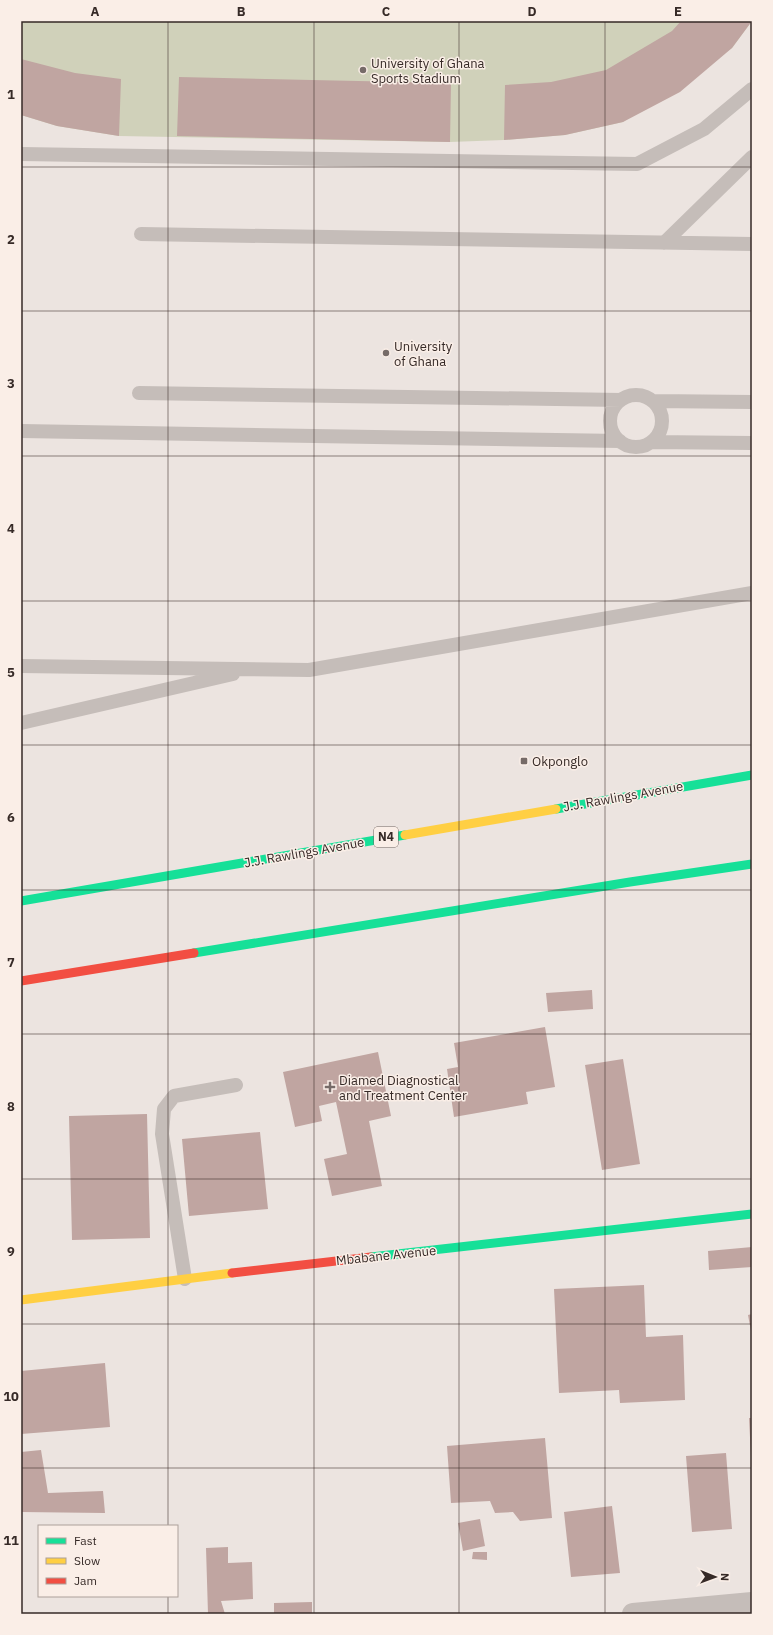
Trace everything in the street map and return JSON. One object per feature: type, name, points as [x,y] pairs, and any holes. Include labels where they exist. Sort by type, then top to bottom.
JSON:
[{"type":"main road","name":"J.J. Rawlings Avenue","points":[[21,901],[752,775]]},
{"type":"main road","points":[[21,981],[630,882],[752,864]]},
{"type":"main road","name":"Mbabane Avenue","points":[[21,1300],[313,1263],[752,1214]]},
{"type":"street","points":[[633,1614],[752,1602]]},
{"type":"lane","points":[[21,154],[638,164],[704,129],[752,89]]},
{"type":"lane","points":[[664,242],[752,157]]},
{"type":"lane","points":[[141,234],[752,244]]},
{"type":"lane","points":[[138,393],[620,400],[628,396],[637,395],[645,396],[653,401],[659,408],[662,416],[662,426],[658,435],[652,442]]},
{"type":"lane","points":[[620,400],[612,411],[611,425],[614,434],[620,441]]},
{"type":"lane","points":[[653,401],[752,402]]},
{"type":"lane","points":[[21,431],[620,441],[636,447],[652,442],[752,443]]},
{"type":"lane","points":[[21,666],[309,670],[752,593]]},
{"type":"lane","points":[[21,723],[254,669]]},
{"type":"lane","points":[[185,1279],[162,1134],[164,1108],[174,1096],[236,1085]]},
{"type":"green space","name":"University of Ghana Sports Stadium","points":[[21,21],[752,21],[732,48],[623,122],[565,135],[504,140],[450,142],[119,136],[57,126],[21,115]]},
{"type":"building","points":[[681,21],[752,21],[732,48],[680,92],[623,122],[565,135],[504,140],[505,85],[551,82],[606,70],[672,31]]},
{"type":"building","points":[[21,59],[75,73],[121,79],[119,136],[57,126],[21,115]]},
{"type":"building","points":[[179,77],[451,83],[450,142],[177,136]]},
{"type":"building","points":[[592,990],[593,1009],[548,1012],[546,993]]},
{"type":"building","points":[[545,1027],[555,1087],[526,1092],[528,1104],[454,1117],[447,1069],[458,1067],[454,1043]]},
{"type":"building","points":[[378,1052],[391,1116],[369,1121],[382,1186],[332,1196],[324,1159],[347,1154],[336,1102],[319,1106],[322,1121],[295,1127],[283,1072]]},
{"type":"building","points":[[623,1059],[640,1164],[602,1170],[585,1065]]},
{"type":"building","points":[[147,1114],[150,1238],[72,1240],[69,1116]]},
{"type":"building","points":[[260,1132],[268,1209],[189,1216],[182,1139]]},
{"type":"building","points":[[752,1247],[752,1267],[709,1270],[708,1251]]},
{"type":"building","points":[[644,1285],[646,1337],[683,1335],[685,1400],[620,1403],[619,1390],[559,1393],[554,1289]]},
{"type":"building","points":[[752,1314],[752,1331],[751,1331],[748,1315]]},
{"type":"building","points":[[105,1363],[110,1427],[21,1434],[21,1371]]},
{"type":"building","points":[[749,1418],[752,1418],[752,1457],[751,1457]]},
{"type":"building","points":[[545,1438],[552,1518],[520,1521],[513,1512],[495,1513],[490,1501],[451,1503],[447,1446]]},
{"type":"building","points":[[41,1450],[48,1493],[103,1491],[105,1513],[21,1512],[21,1452]]},
{"type":"building","points":[[726,1453],[732,1529],[692,1532],[686,1456]]},
{"type":"building","points":[[612,1506],[620,1573],[571,1577],[564,1512]]},
{"type":"building","points":[[480,1519],[485,1546],[463,1551],[458,1523]]},
{"type":"building","points":[[228,1547],[228,1563],[252,1562],[253,1599],[221,1601],[225,1614],[208,1614],[206,1548]]},
{"type":"building","points":[[473,1552],[487,1552],[487,1560],[472,1559]]},
{"type":"building","points":[[312,1602],[312,1614],[274,1614],[274,1603]]},
{"type":"traffic: fast","points":[[556,809],[752,775]]},
{"type":"traffic: fast","points":[[21,901],[405,835]]},
{"type":"traffic: fast","points":[[194,953],[630,882],[752,864]]},
{"type":"traffic: fast","points":[[371,1257],[752,1214]]},
{"type":"traffic: slow","points":[[405,835],[556,809]]},
{"type":"traffic: slow","points":[[21,1300],[232,1273]]},
{"type":"traffic: jam","points":[[21,981],[194,953]]},
{"type":"traffic: jam","points":[[232,1273],[371,1257]]},
{"type":"place","name":"University of Ghana Sports Stadium","points":[[363,70]]},
{"type":"place","name":"University of Ghana","points":[[386,353]]},
{"type":"place","name":"Okponglo","points":[[524,761]]},
{"type":"place","name":"Diamed Diagnostical and Treatment Center","points":[[330,1087]]}]
